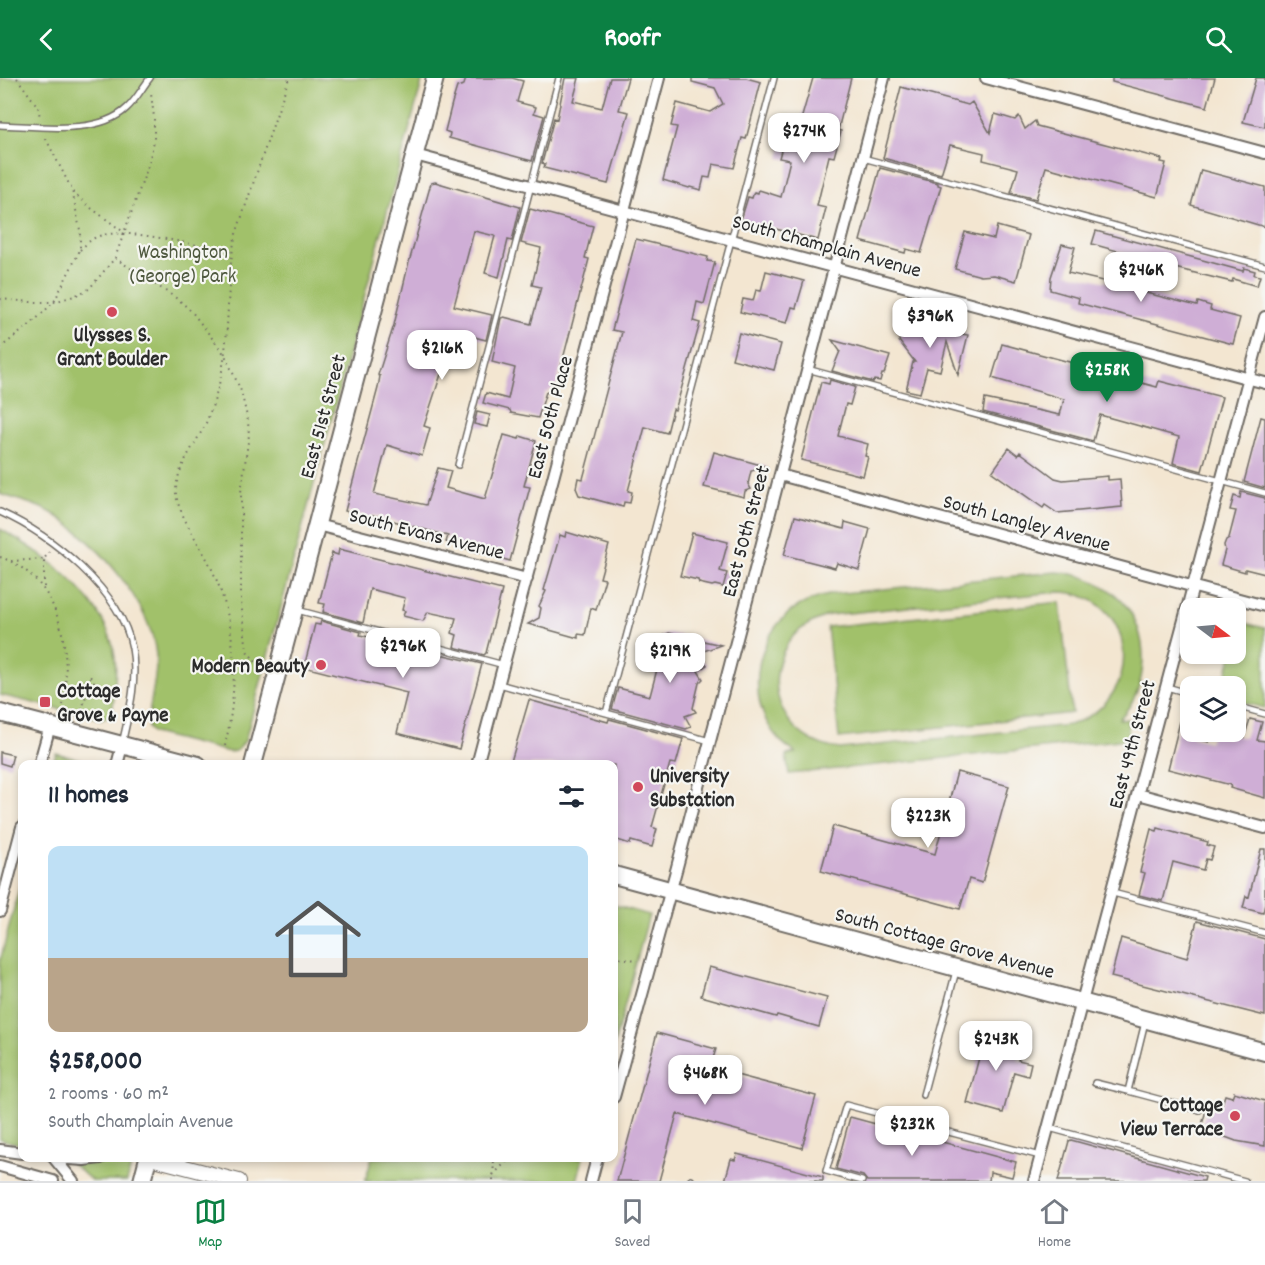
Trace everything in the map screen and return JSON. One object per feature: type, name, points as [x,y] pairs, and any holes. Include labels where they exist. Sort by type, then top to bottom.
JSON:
[{"type":"main road","name":"East 51st Street","points":[[254,760],[435,78]]},
{"type":"main road","points":[[0,712],[178,760]]},
{"type":"main road","name":"South Cottage Grove Avenue","points":[[618,876],[1265,1052]]},
{"type":"main road","points":[[142,1181],[148,1162]]},
{"type":"street","name":"East 50th Place","points":[[478,760],[659,78]]},
{"type":"street","name":"East 50th Street","points":[[618,1082],[884,78]]},
{"type":"street","points":[[986,78],[1265,153]]},
{"type":"street","name":"South Champlain Avenue","points":[[415,154],[1265,382]]},
{"type":"street","name":"East 49th Street","points":[[1034,1181],[1113,893],[1265,317]]},
{"type":"street","name":"South Langley Avenue","points":[[780,476],[1265,606]]},
{"type":"street","name":"South Evans Avenue","points":[[317,525],[527,579]]},
{"type":"street","points":[[40,760],[50,726]]},
{"type":"street","points":[[118,760],[122,746]]},
{"type":"street","points":[[1138,794],[1265,828]]},
{"type":"street","points":[[0,911],[18,842]]},
{"type":"street","points":[[0,1149],[18,1152]]},
{"type":"street","points":[[57,1162],[73,1181]]},
{"type":"street","points":[[165,1162],[239,1181]]},
{"type":"street","points":[[591,1181],[596,1162]]},
{"type":"street","points":[[0,1166],[53,1181]]},
{"type":"lane","points":[[0,125],[88,126],[111,120],[127,108],[150,78]]},
{"type":"lane","points":[[458,465],[559,78]]},
{"type":"lane","points":[[606,713],[774,78]]},
{"type":"lane","points":[[863,158],[1265,266]]},
{"type":"lane","points":[[807,369],[1265,493]]},
{"type":"lane","points":[[0,512],[55,545],[85,571],[106,594],[117,612],[132,647],[134,672],[129,715],[122,746]]},
{"type":"lane","points":[[294,609],[504,665]]},
{"type":"lane","points":[[499,684],[710,741]]},
{"type":"lane","points":[[1167,687],[1180,691]]},
{"type":"lane","points":[[1246,709],[1265,714]]},
{"type":"lane","points":[[1113,893],[1265,933]]},
{"type":"lane","points":[[923,1095],[957,969]]},
{"type":"lane","points":[[1128,1091],[1145,1020]]},
{"type":"lane","points":[[1095,1083],[1199,1110]]},
{"type":"lane","points":[[862,1181],[826,1171],[846,1105],[1041,1157]]},
{"type":"lane","points":[[1049,1128],[1245,1181]]},
{"type":"path","points":[[17,78],[38,107],[47,143],[72,190],[80,230],[80,250]]},
{"type":"path","points":[[225,746],[234,696],[230,626],[218,583],[181,510],[176,493],[180,472],[206,422],[213,402],[225,355],[232,252],[239,224],[289,78]]},
{"type":"path","points":[[0,299],[54,302],[74,296],[89,289],[115,258],[148,166],[154,141],[153,99]]},
{"type":"path","points":[[72,190],[91,208],[125,233]]},
{"type":"path","points":[[0,348],[31,324],[54,302],[80,250],[89,241],[103,235],[125,233],[232,252]]},
{"type":"path","points":[[115,258],[179,300],[192,312],[225,355],[241,391],[249,435],[240,516],[241,602],[247,651],[260,667]]},
{"type":"path","points":[[44,588],[44,559],[55,545]]},
{"type":"path","points":[[0,557],[39,581],[50,598],[64,646],[66,677],[63,705]]},
{"type":"path","points":[[8,561],[44,559]]},
{"type":"path","points":[[82,710],[89,686]]},
{"type":"path","points":[[618,959],[650,963]]},
{"type":"path","points":[[493,1181],[494,1162]]},
{"type":"path","points":[[494,1175],[506,1162]]},
{"type":"green space","name":"Washington (George) Park","points":[[0,78],[423,78],[245,741],[236,751],[229,752],[153,733],[148,728],[156,674],[156,655],[152,635],[132,594],[103,556],[69,525],[46,510],[0,494]]},
{"type":"green space","points":[[0,529],[17,538],[67,576],[82,591],[105,625],[114,649],[116,668],[113,706],[111,713],[105,718],[101,719],[0,695]]},
{"type":"green space","points":[[1056,572],[1074,574],[1100,584],[1122,601],[1138,628],[1142,644],[1143,660],[1137,692],[1119,719],[1127,719],[1129,739],[789,774],[786,755],[796,753],[779,740],[767,723],[760,704],[759,664],[776,626],[791,611],[811,600],[833,594]],"holes":[[[1058,592],[1084,597],[1104,609],[1117,627],[1123,649],[1122,671],[1113,693],[1095,712],[1069,725],[840,749],[821,745],[805,736],[783,711],[776,678],[788,643],[801,629],[829,615]]]},
{"type":"green space","points":[[1060,602],[1072,713],[839,738],[827,627]]},
{"type":"green space","points":[[1246,623],[1265,628],[1265,708],[1246,703],[1246,676],[1226,676],[1229,664],[1246,664]]},
{"type":"green space","points":[[56,753],[82,760],[54,760]]},
{"type":"green space","points":[[18,893],[18,1144],[0,1139],[0,961]]},
{"type":"green space","points":[[618,906],[649,915],[618,1030]]},
{"type":"green space","points":[[71,1162],[132,1162],[127,1181],[92,1181]]},
{"type":"green space","points":[[371,1162],[582,1162],[577,1181],[365,1181]]},
{"type":"building","points":[[466,78],[512,78],[523,81],[517,102],[536,107],[534,113],[544,116],[532,161],[449,138],[450,133],[445,131],[452,103],[457,87],[464,85]]},
{"type":"building","points":[[565,78],[579,78],[573,101],[602,108],[610,78],[628,78],[619,110],[629,112],[608,184],[544,168],[545,164],[542,163],[554,118],[557,119]]},
{"type":"building","points":[[692,78],[746,78],[761,82],[746,139],[742,138],[734,168],[713,164],[710,178],[704,177],[701,190],[663,180],[677,127],[671,126],[677,103],[710,112],[723,104],[715,88],[692,82]]},
{"type":"building","points":[[813,78],[851,78],[838,130],[841,131],[834,157],[829,156],[817,206],[826,208],[818,240],[741,220],[748,197],[752,198],[754,192],[758,193],[759,190],[781,197],[790,160],[779,158],[786,132],[797,134]]},
{"type":"building","points":[[1112,78],[1215,78],[1207,107],[1112,82]]},
{"type":"building","points":[[1256,78],[1265,78],[1265,127],[1243,122]]},
{"type":"building","points":[[901,87],[968,105],[972,102],[990,133],[995,114],[1015,120],[1019,116],[1025,129],[1035,121],[1037,126],[1162,159],[1161,162],[1166,163],[1157,197],[1046,167],[1036,199],[1011,193],[1018,169],[983,160],[984,153],[950,145],[941,174],[883,158]]},
{"type":"building","points":[[880,168],[938,183],[941,186],[921,253],[906,249],[905,253],[860,241]]},
{"type":"building","points":[[1201,170],[1265,187],[1265,227],[1191,205]]},
{"type":"building","points":[[435,182],[520,207],[512,241],[508,240],[499,277],[485,273],[495,236],[474,231],[454,306],[492,315],[486,340],[447,330],[438,363],[444,365],[424,426],[430,428],[422,456],[387,445],[374,494],[426,505],[438,468],[451,471],[446,488],[485,499],[504,435],[519,439],[520,436],[536,441],[524,486],[530,487],[510,561],[446,542],[448,536],[372,515],[371,518],[345,511],[378,388],[380,376],[378,375],[394,325],[431,183]]},
{"type":"building","points":[[530,209],[593,226],[585,258],[589,259],[555,390],[550,389],[549,393],[546,392],[538,418],[511,413],[510,410],[483,403],[486,393],[508,399],[515,368],[492,362],[501,318],[531,324],[541,287],[532,285],[541,248],[521,243]]},
{"type":"building","points":[[997,226],[1029,235],[1016,281],[994,275],[981,276],[955,269],[965,232],[994,239]]},
{"type":"building","points":[[1096,231],[1243,271],[1244,268],[1255,271],[1254,275],[1260,276],[1257,286],[1142,260],[1143,258],[1092,244]]},
{"type":"building","points":[[636,239],[708,257],[707,261],[715,262],[704,304],[697,302],[693,321],[700,323],[667,433],[645,427],[628,491],[632,492],[630,503],[624,502],[623,507],[579,495],[576,488],[578,478],[583,479],[622,332],[612,330]]},
{"type":"building","points":[[1062,244],[1075,247],[1068,273],[1146,291],[1146,293],[1197,306],[1198,302],[1211,306],[1210,310],[1240,318],[1233,344],[1078,303],[1079,298],[1050,290],[1051,277]]},
{"type":"building","points":[[766,271],[804,281],[796,308],[792,307],[787,323],[740,312],[743,299],[753,301],[756,290],[761,291]]},
{"type":"building","points":[[909,318],[933,324],[935,331],[943,329],[942,326],[946,328],[951,326],[951,330],[955,332],[960,330],[962,334],[968,335],[958,375],[947,342],[940,371],[927,368],[920,393],[906,390],[913,362],[915,362],[899,341],[902,329],[905,328]]},
{"type":"building","points":[[739,333],[781,344],[774,370],[732,359]]},
{"type":"building","points":[[832,340],[890,356],[880,381],[874,380],[873,382],[832,371],[840,351]]},
{"type":"building","points":[[1002,344],[1090,366],[1093,370],[1157,387],[1159,381],[1222,397],[1202,471],[1173,463],[1179,437],[1100,415],[1093,441],[983,412],[985,399],[1060,415],[1064,399],[992,378]]},
{"type":"building","points":[[830,380],[855,387],[850,405],[846,404],[838,436],[868,444],[865,456],[868,457],[863,476],[801,460],[821,382],[829,384]]},
{"type":"building","points":[[477,412],[490,415],[487,427],[474,424]]},
{"type":"building","points":[[1261,417],[1265,418],[1265,488],[1244,482]]},
{"type":"building","points":[[1009,448],[1018,455],[1020,452],[1055,478],[1063,480],[1108,476],[1108,480],[1120,479],[1122,507],[1057,513],[1045,505],[1043,508],[992,472]]},
{"type":"building","points":[[714,452],[768,467],[751,471],[748,484],[751,489],[745,491],[744,497],[704,487]]},
{"type":"building","points":[[1241,492],[1265,498],[1265,574],[1245,569],[1245,572],[1221,565],[1224,545],[1229,538],[1236,511],[1230,510],[1234,496],[1240,498]]},
{"type":"building","points":[[795,516],[844,529],[845,522],[870,529],[859,570],[837,563],[835,568],[784,555]]},
{"type":"building","points":[[566,532],[609,545],[600,578],[605,579],[596,610],[591,608],[585,635],[578,634],[578,638],[528,624],[539,618],[541,608],[539,606],[546,591],[544,590],[560,535],[565,537]]},
{"type":"building","points":[[692,533],[728,542],[720,571],[727,573],[723,587],[699,583],[698,580],[680,576]]},
{"type":"building","points":[[339,549],[502,590],[486,653],[484,655],[454,647],[457,635],[452,633],[456,618],[428,612],[423,621],[403,616],[405,598],[370,589],[363,623],[323,612],[325,604],[319,603],[332,553],[338,555]]},
{"type":"building","points":[[321,621],[361,632],[360,635],[482,664],[459,749],[397,733],[407,693],[304,667],[315,624],[320,625]]},
{"type":"building","points":[[669,633],[721,645],[695,654],[707,665],[698,671],[703,679],[699,683],[693,708],[696,712],[685,716],[691,727],[686,729],[612,709],[618,688],[650,696],[661,654],[657,653],[662,636]]},
{"type":"building","name":"University Substation","points":[[529,700],[608,722],[609,719],[683,739],[676,764],[670,763],[652,827],[657,829],[652,847],[618,840],[618,760],[511,760]]},
{"type":"building","points":[[1250,719],[1262,722],[1257,740],[1265,741],[1265,798],[1230,788],[1231,785],[1168,769],[1180,722],[1180,742],[1246,742]]},
{"type":"building","points":[[0,752],[13,755],[10,766],[0,763]]},
{"type":"building","points":[[957,772],[1009,786],[982,883],[969,879],[960,909],[821,871],[833,826],[935,854]]},
{"type":"building","points":[[1158,828],[1208,842],[1207,845],[1214,847],[1210,860],[1206,859],[1203,870],[1173,862],[1163,901],[1139,895],[1145,873],[1140,872],[1151,829],[1157,831]]},
{"type":"building","points":[[1261,849],[1265,849],[1263,913],[1243,908],[1246,896],[1249,897]]},
{"type":"building","points":[[1197,921],[1265,939],[1265,1016],[1111,977],[1121,938],[1187,958]]},
{"type":"building","points":[[709,967],[827,998],[819,1027],[701,996]]},
{"type":"building","points":[[986,1031],[1023,1041],[1018,1060],[1031,1063],[1028,1076],[1014,1072],[1003,1113],[967,1103]]},
{"type":"building","points":[[657,1033],[716,1049],[710,1068],[816,1096],[802,1148],[677,1114],[659,1181],[617,1181]]},
{"type":"building","name":"Cottage View Terrace","points":[[1234,1092],[1265,1101],[1265,1146],[1236,1141],[1201,1128],[1209,1100],[1222,1104],[1225,1095],[1232,1097]]},
{"type":"building","points":[[850,1117],[1016,1162],[1012,1177],[990,1172],[989,1181],[867,1181],[863,1176],[836,1169]]},
{"type":"building","points":[[1071,1140],[1205,1177],[1204,1181],[1058,1181]]},
{"type":"building","points":[[737,1154],[823,1177],[823,1181],[725,1181],[731,1159],[735,1160]]},
{"type":"place","name":"Ulysses S. Grant Boulder","points":[[112,312]]},
{"type":"place","name":"Modern Beauty","points":[[321,665]]},
{"type":"place","name":"Cottage Grove & Payne","points":[[45,702]]},
{"type":"place","name":"University Substation","points":[[638,787]]},
{"type":"place","name":"Cottage View Terrace","points":[[1235,1116]]}]
